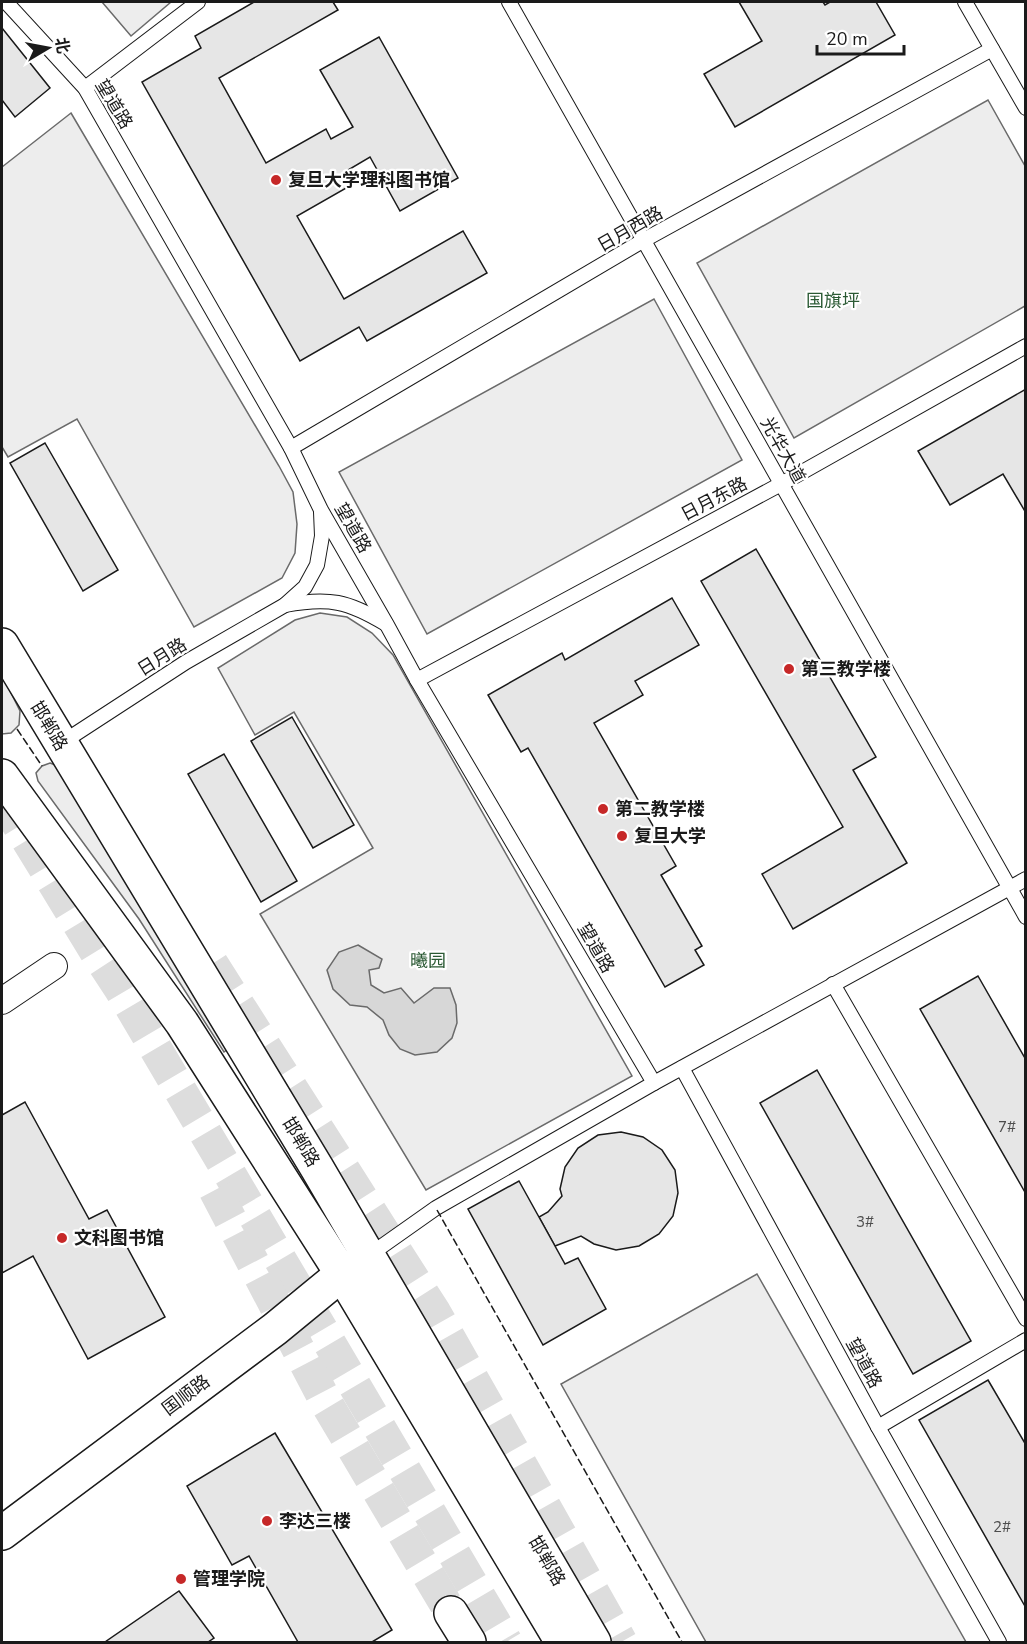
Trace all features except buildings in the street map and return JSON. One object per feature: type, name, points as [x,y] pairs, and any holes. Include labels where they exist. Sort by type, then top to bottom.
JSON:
[{"type":"main road","name":"邯郸路","points":[[2,645],[317,1168],[355,1265],[562,1642]]},
{"type":"main road","name":"邯郸路","points":[[2,776],[355,1265],[594,1642]]},
{"type":"main road","name":"国顺路","points":[[2,1533],[275,1329],[355,1265]]},
{"type":"main road","points":[[451,1613],[469,1642]]},
{"type":"street","points":[[2,1001],[54,966]]},
{"type":"lane","name":"望道路","points":[[6,2],[85,88],[291,448],[321,510],[417,680],[654,1083]]},
{"type":"lane","points":[[85,88],[198,2]]},
{"type":"lane","name":"光华大道","points":[[509,2],[1026,917]]},
{"type":"lane","points":[[965,2],[1026,108]]},
{"type":"lane","name":"日月西路","points":[[291,448],[644,240],[992,49]]},
{"type":"lane","name":"日月东路","points":[[417,680],[781,484],[1026,346]]},
{"type":"lane","points":[[285,605],[305,587],[317,564],[322,536],[321,510]]},
{"type":"lane","points":[[285,605],[311,600],[336,602],[362,610],[387,625]]},
{"type":"lane","name":"日月路","points":[[60,744],[186,662],[285,605]]},
{"type":"lane","points":[[355,1265],[435,1208],[654,1083],[1026,879]]},
{"type":"lane","points":[[833,984],[1026,1319]]},
{"type":"lane","name":"望道路","points":[[682,1068],[999,1642]]},
{"type":"lane","points":[[878,1426],[1026,1340]]},
{"type":"shaded area","points":[[102,2],[171,2],[131,36]]},
{"type":"shaded area","name":"国旗坪","points":[[988,100],[1025,166],[1025,306],[794,438],[697,263]]},
{"type":"shaded area","points":[[71,113],[293,492],[297,524],[295,553],[282,578],[194,627],[77,419],[8,457],[2,447],[2,167]]},
{"type":"shaded area","points":[[654,299],[742,460],[427,634],[339,472]]},
{"type":"shaded area","name":"曦园","points":[[320,613],[347,617],[372,633],[393,655],[632,1076],[426,1190],[260,914],[373,848],[294,712],[255,735],[218,668],[295,620]]},
{"type":"shaded area","points":[[2,675],[20,711],[19,725],[11,733],[2,734]]},
{"type":"shaded area","points":[[50,763],[58,766],[228,1049],[224,1052],[139,919],[38,781],[36,773],[42,766]]},
{"type":"shaded area","points":[[358,945],[382,959],[379,968],[369,970],[371,985],[384,993],[401,988],[414,1003],[434,988],[450,988],[456,1005],[457,1023],[452,1038],[437,1052],[415,1055],[400,1049],[389,1035],[383,1020],[367,1007],[350,1005],[333,989],[327,970],[339,952]]},
{"type":"shaded area","points":[[757,1274],[966,1642],[706,1642],[561,1384]]},
{"type":"tunnel","points":[[2,798],[121,990],[506,1642]]},
{"type":"tunnel","points":[[212,964],[435,1313],[621,1642]]},
{"type":"tunnel","points":[[215,1190],[327,1404],[451,1613]]},
{"type":"fence","points":[[17,729],[42,766]]},
{"type":"fence","points":[[437,1210],[682,1642]]},
{"type":"place","name":"复旦大学理科图书馆","points":[[276,180]]},
{"type":"place","name":"第三教学楼","points":[[789,669]]},
{"type":"place","name":"第二教学楼","points":[[603,809]]},
{"type":"place","name":"复旦大学","points":[[622,836]]},
{"type":"place","name":"文科图书馆","points":[[62,1238]]},
{"type":"place","name":"李达三楼","points":[[267,1521]]},
{"type":"place","name":"管理学院","points":[[181,1579]]}]
